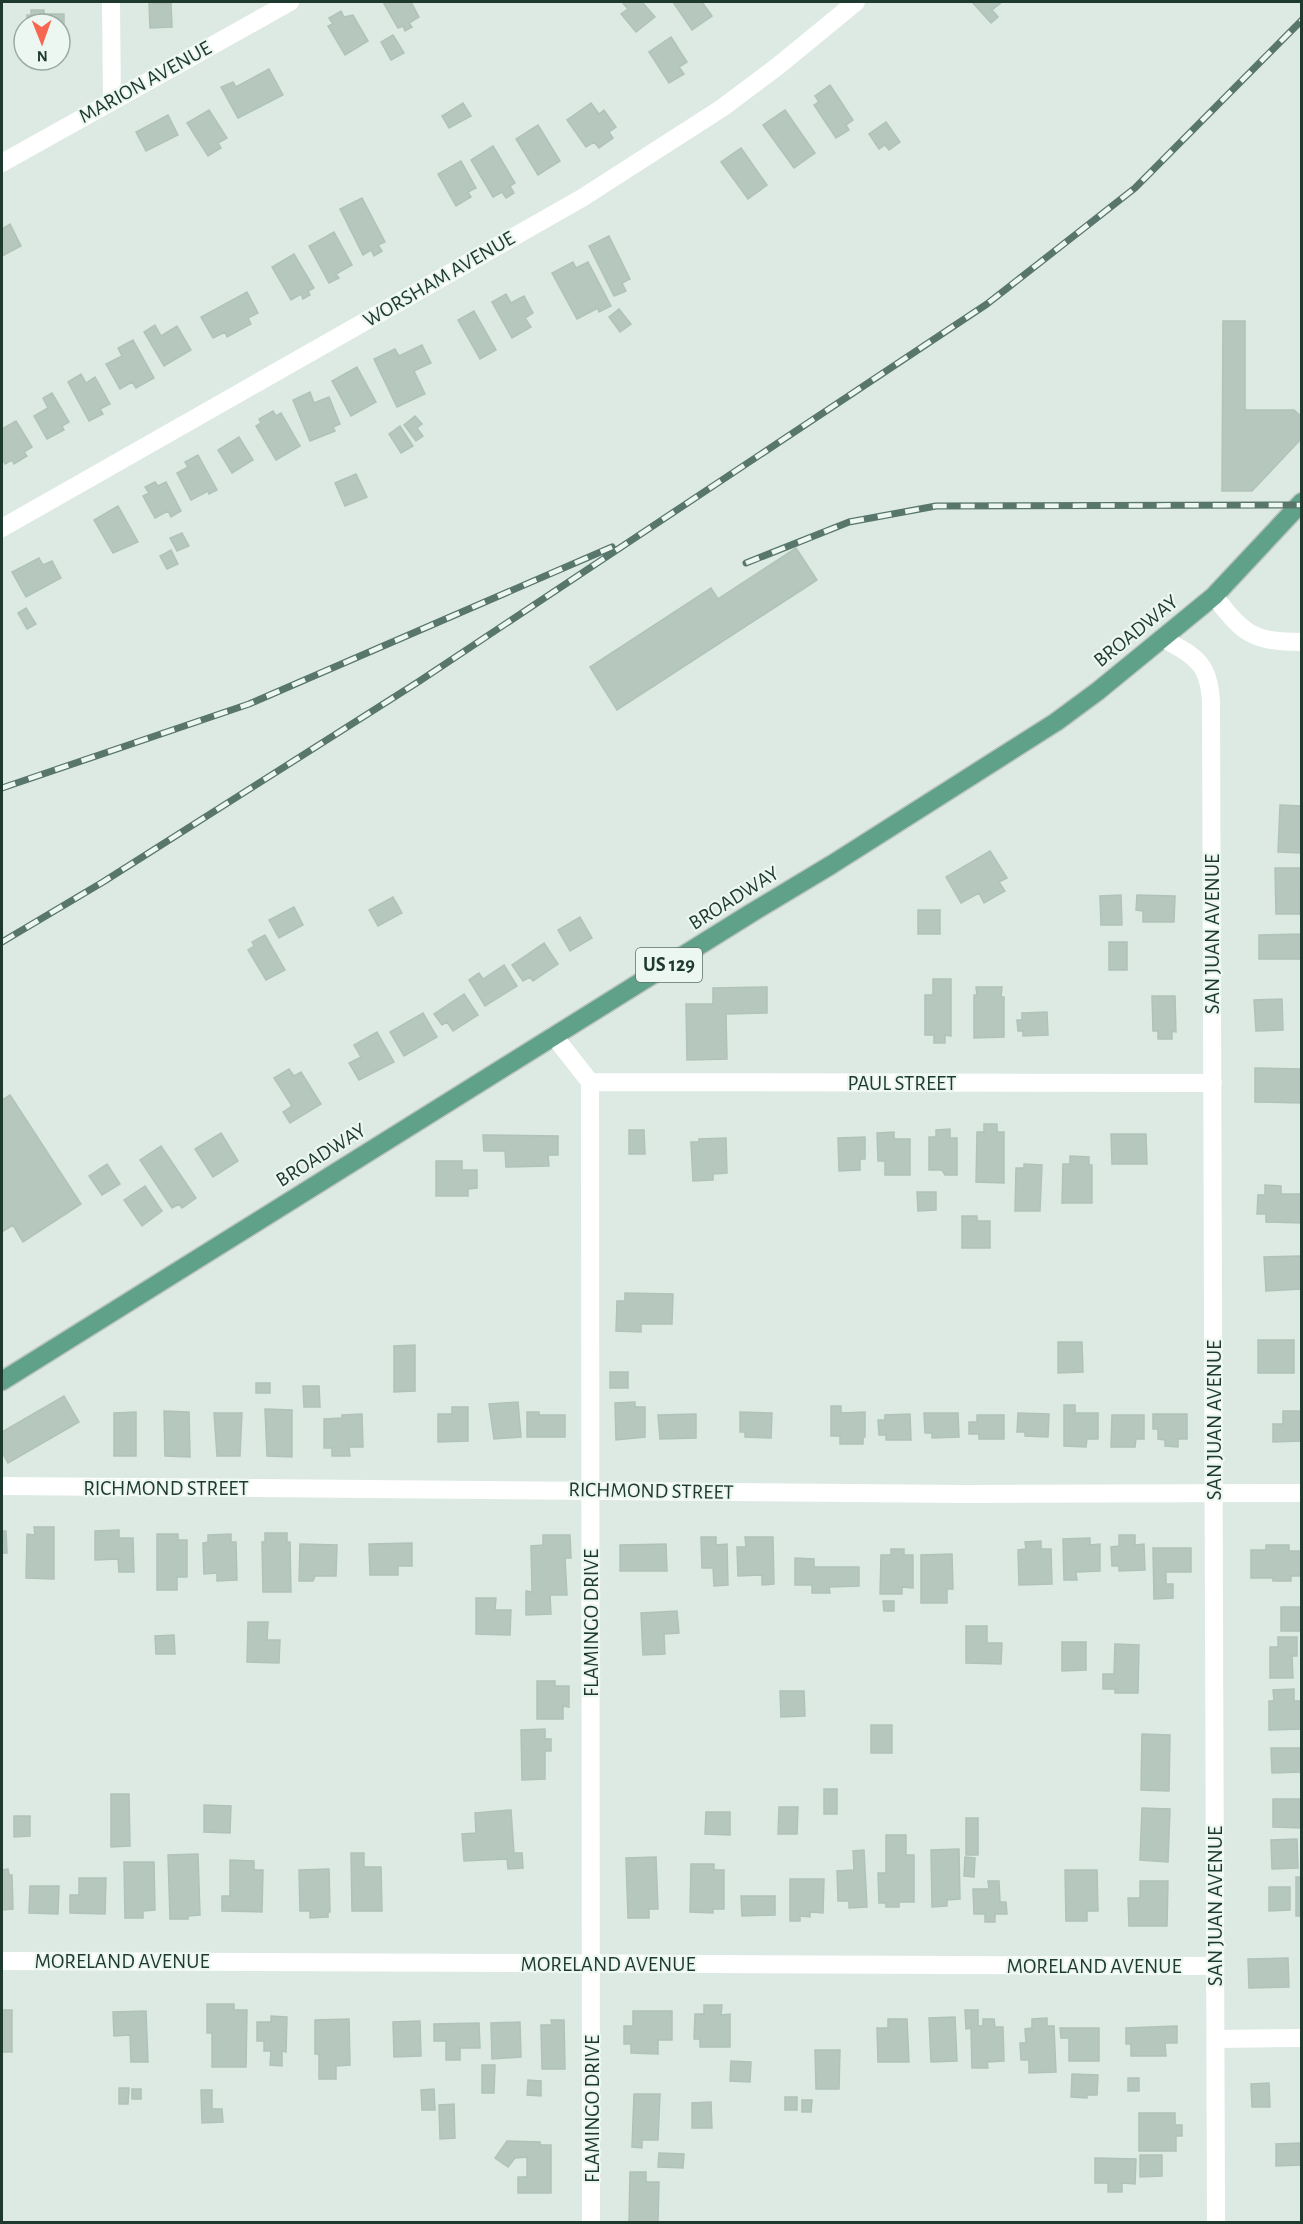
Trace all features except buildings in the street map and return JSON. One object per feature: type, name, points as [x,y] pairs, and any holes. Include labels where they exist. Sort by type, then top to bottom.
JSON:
[{"type":"main road","name":"BROADWAY","points":[[2,1381],[554,1035],[831,865],[1056,722],[1164,639],[1214,596],[1302,502]]},
{"type":"street","points":[[111,2],[112,100]]},
{"type":"street","name":"MARION AVENUE","points":[[2,163],[290,2]]},
{"type":"street","name":"WORSHAM AVENUE","points":[[2,528],[582,198],[722,108],[778,66],[856,2]]},
{"type":"street","points":[[1214,596],[1242,630],[1261,640],[1302,642]]},
{"type":"street","name":"SAN JUAN AVENUE","points":[[1164,639],[1187,652],[1205,670],[1210,682],[1216,2223]]},
{"type":"street","points":[[554,1035],[590,1082]]},
{"type":"street","name":"PAUL STREET","points":[[590,1082],[1213,1083]]},
{"type":"street","name":"FLAMINGO DRIVE","points":[[590,1082],[591,2223]]},
{"type":"street","name":"RICHMOND STREET","points":[[2,1486],[955,1494],[1302,1493]]},
{"type":"street","name":"MORELAND AVENUE","points":[[2,1961],[1215,1966]]},
{"type":"street","points":[[1216,2039],[1302,2038]]},
{"type":"railway","points":[[2,942],[103,882],[418,682],[987,304],[1135,188],[1302,20]]},
{"type":"railway","points":[[746,563],[849,522],[936,506],[1302,505]]},
{"type":"railway","points":[[2,788],[249,704],[612,547]]}]
